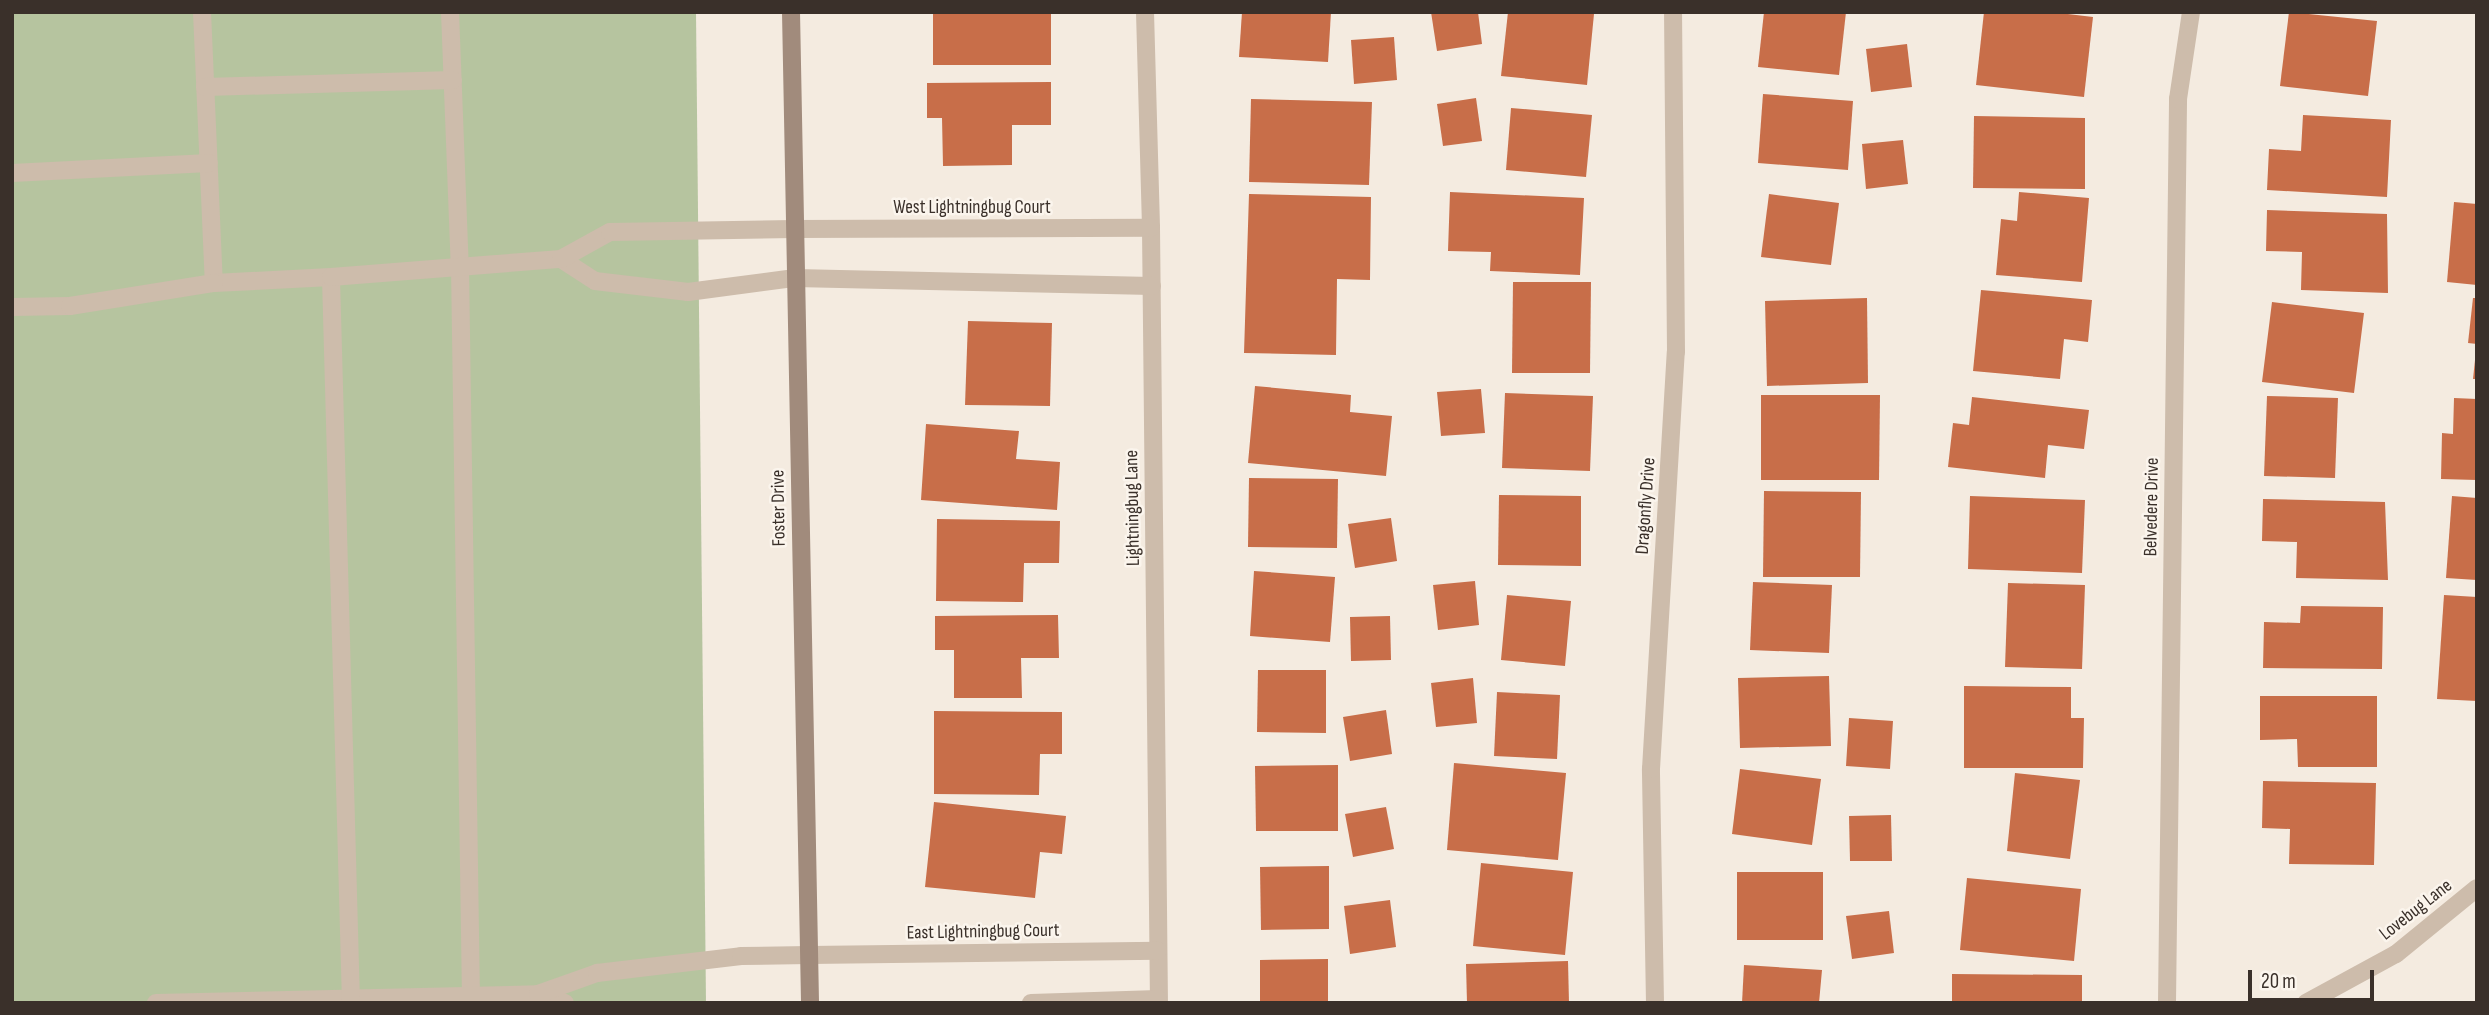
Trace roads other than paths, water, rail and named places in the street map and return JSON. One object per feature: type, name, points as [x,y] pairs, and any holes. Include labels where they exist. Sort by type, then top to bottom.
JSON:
[{"type":"street","points":[[202,12],[214,283]]},
{"type":"street","points":[[450,12],[460,267],[471,996]]},
{"type":"street","name":"Foster Drive","points":[[791,12],[810,1003]]},
{"type":"street","name":"Lightningbug Lane","points":[[1145,12],[1152,285],[1158,1001]]},
{"type":"street","name":"Dragonfly Drive","points":[[1654,1003],[1651,769],[1676,352],[1672,12]]},
{"type":"street","name":"Belvedere Drive","points":[[2167,1003],[2178,112],[2191,12]]},
{"type":"street","points":[[205,87],[453,80]]},
{"type":"street","points":[[12,173],[209,163]]},
{"type":"street","name":"West Lightningbug Court","points":[[561,259],[610,232],[1151,228]]},
{"type":"street","points":[[12,307],[70,306],[214,283],[561,259],[595,281],[688,292],[795,278],[1152,285]]},
{"type":"street","points":[[331,277],[351,1001]]},
{"type":"street","name":"Lovebug Lane","points":[[2306,1003],[2396,954],[2477,888]]},
{"type":"street","name":"East Lightningbug Court","points":[[538,994],[597,973],[741,956],[1158,951]]},
{"type":"street","points":[[156,1003],[351,1001],[538,994],[565,1003]]},
{"type":"street","points":[[1031,1003],[1158,1001]]}]
